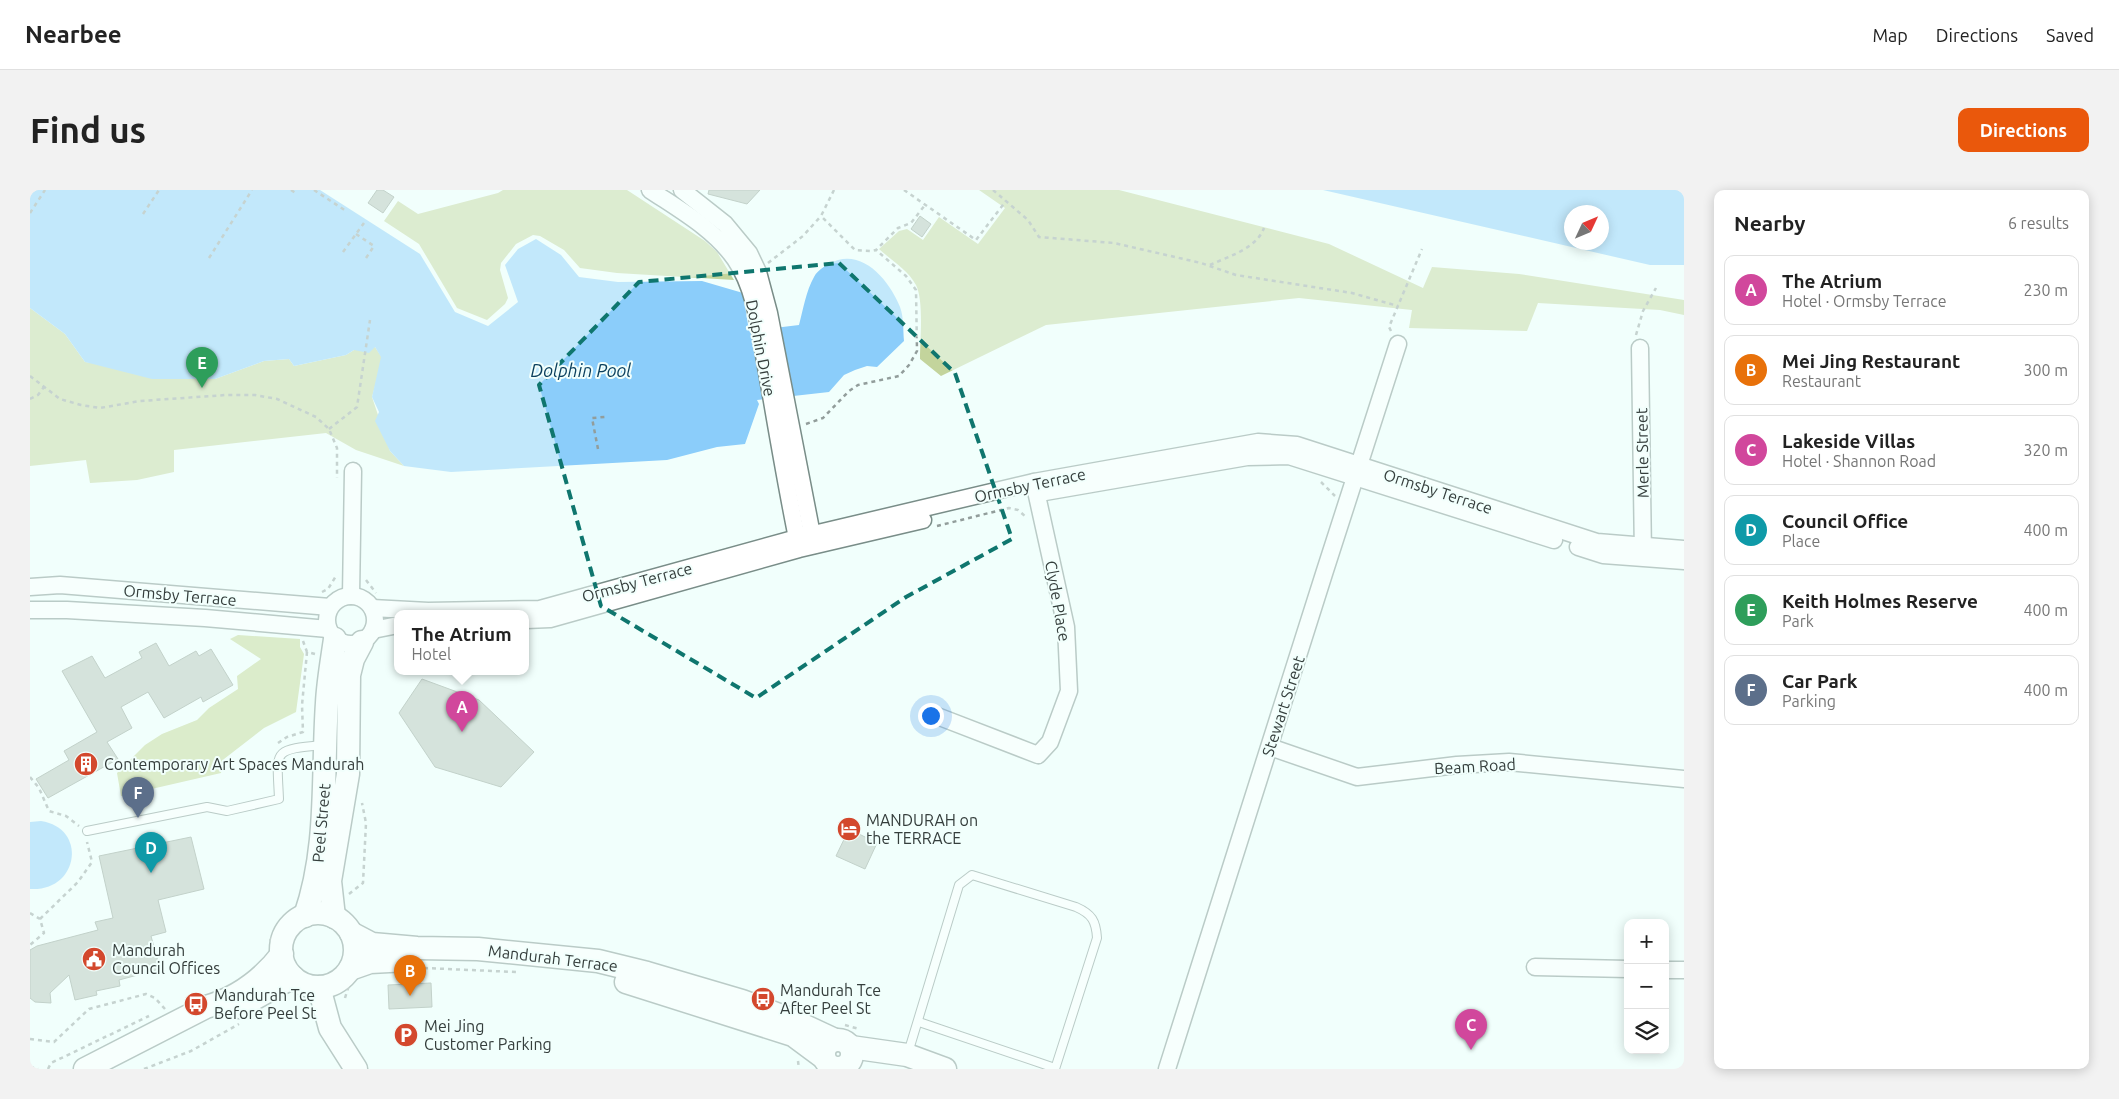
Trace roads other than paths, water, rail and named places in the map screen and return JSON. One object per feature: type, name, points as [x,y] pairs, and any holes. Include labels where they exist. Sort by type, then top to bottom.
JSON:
[{"type":"main road","name":"Peel Street","points":[[305,916],[316,878],[325,798],[337,745],[352,659],[367,636]]},
{"type":"main road","name":"Peel Street","points":[[332,642],[327,702],[337,745],[348,774],[330,881],[334,917]]},
{"type":"main road","points":[[324,914],[334,917],[344,924],[351,933],[355,951],[335,980],[310,986],[293,977],[287,970],[282,954],[285,935],[290,927],[305,916],[324,914]]},
{"type":"main road","name":"Mandurah Terrace","points":[[351,933],[372,944],[417,948],[478,949],[598,961],[647,972],[742,1001],[836,1060]]},
{"type":"main road","points":[[85,1069],[206,1007],[226,1001],[252,985],[272,967],[282,954]]},
{"type":"main road","name":"Mandurah Terrace","points":[[335,980],[370,962],[396,959],[498,963],[601,974],[794,1035],[836,1060],[909,1062],[945,1069]]},
{"type":"main road","points":[[118,1069],[264,995],[293,977]]},
{"type":"main road","points":[[335,980],[340,1018],[358,1069]]},
{"type":"street","name":"Dolphin Drive","points":[[650,190],[699,222],[719,240],[740,267],[758,295],[796,435],[806,542]]},
{"type":"street","name":"Dolphin Drive","points":[[682,190],[708,209],[740,240],[754,262],[782,457],[806,542]]},
{"type":"street","name":"Stewart Street","points":[[1167,1069],[1270,748],[1344,508],[1398,344]]},
{"type":"street","name":"Merle Street","points":[[1640,348],[1643,552]]},
{"type":"street","name":"Ormsby Terrace","points":[[484,610],[540,609],[806,542],[1035,488],[1247,456],[1289,456],[1356,471],[1603,555],[1684,549]]},
{"type":"street","points":[[351,596],[344,577],[353,471]]},
{"type":"street","name":"Clyde Place","points":[[937,716],[1038,755],[1050,742],[1069,691],[1066,627],[1035,488]]},
{"type":"street","name":"Ormsby Terrace","points":[[529,620],[550,619],[806,542]]},
{"type":"street","name":"Ormsby Terrace","points":[[1643,552],[1684,561]]},
{"type":"street","name":"Ormsby Terrace","points":[[30,587],[60,585],[330,607]]},
{"type":"street","points":[[367,636],[375,622],[379,608],[351,596],[343,597],[330,607],[326,621],[332,642],[348,645],[394,626]]},
{"type":"street","name":"Ormsby Terrace","points":[[379,608],[412,610]]},
{"type":"street","name":"Ormsby Terrace","points":[[30,610],[205,618],[303,626],[332,642]]},
{"type":"street","name":"Beam Road","points":[[1270,748],[1357,777],[1457,765],[1509,762],[1684,779]]},
{"type":"street","points":[[1535,967],[1624,969]]},
{"type":"street","points":[[1669,970],[1684,970]]},
{"type":"lane","points":[[84,830],[207,808],[227,811],[279,799],[277,761],[282,753],[290,748],[337,745]]},
{"type":"lane","points":[[909,1062],[919,1022],[959,885],[965,879],[972,875],[1076,907],[1086,911],[1096,923],[1097,938],[1055,1068],[919,1022]]},
{"type":"water","name":"Dolphin Pool","points":[[30,190],[320,190],[420,254],[455,312],[488,326],[518,302],[505,265],[518,249],[536,239],[561,255],[579,277],[618,282],[702,281],[743,293],[749,331],[799,325],[811,282],[816,274],[831,263],[849,259],[868,265],[891,289],[901,311],[904,341],[877,367],[867,366],[844,375],[829,392],[757,400],[759,404],[745,444],[717,447],[667,460],[451,472],[404,466],[390,451],[375,421],[379,412],[372,397],[381,357],[375,347],[369,353],[354,350],[346,355],[294,366],[289,359],[264,361],[215,379],[152,379],[85,362],[65,334],[30,308]]},
{"type":"water","points":[[1323,190],[1684,190],[1684,265],[1650,265],[1585,250],[1609,250],[1609,205],[1564,205],[1564,245]]},
{"type":"water","points":[[41,821],[56,826],[66,835],[71,846],[72,859],[67,871],[59,881],[46,887],[30,889],[30,822]]},
{"type":"place","name":"Keith Holmes Reserve","points":[[202,388]]},
{"type":"place","name":"The Atrium","points":[[462,732]]},
{"type":"place","name":"Contemporary Art Spaces Mandurah","points":[[86,764]]},
{"type":"place","name":"Car Park","points":[[138,818]]},
{"type":"place","name":"MANDURAH on the TERRACE","points":[[849,829]]},
{"type":"place","name":"Council Office","points":[[151,873]]},
{"type":"place","name":"Mandurah Council Offices","points":[[94,959]]},
{"type":"place","name":"Mei Jing Restaurant","points":[[410,996]]},
{"type":"place","name":"Mandurah Tce After Peel St","points":[[763,999]]},
{"type":"place","name":"Mandurah Tce Before Peel St","points":[[196,1004]]},
{"type":"place","name":"Mei Jing Customer Parking","points":[[406,1035]]},
{"type":"place","name":"Lakeside Villas","points":[[1471,1050]]}]
